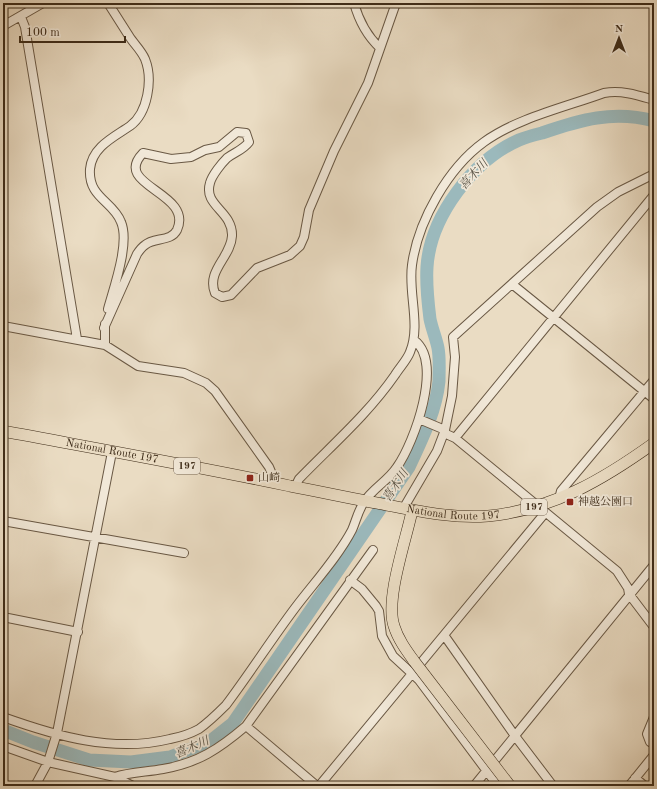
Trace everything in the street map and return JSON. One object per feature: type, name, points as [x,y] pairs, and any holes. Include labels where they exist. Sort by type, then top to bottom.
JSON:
[{"type":"highway","name":"National Route 197","points":[[3,431],[404,509],[451,516],[488,516],[541,509],[603,478],[654,442]]},
{"type":"highway","points":[[404,509],[391,614],[394,626],[400,641],[414,661],[510,786]]},
{"type":"street","points":[[3,26],[43,3]]},
{"type":"street","points":[[105,345],[104,328],[124,244],[124,232],[122,222],[96,193],[90,170],[93,158],[99,149],[132,125],[139,116],[146,99],[148,73],[141,52],[130,38],[108,3]]},
{"type":"street","points":[[354,3],[358,18],[369,38],[380,48]]},
{"type":"street","points":[[104,328],[137,254],[144,245],[154,240],[171,237],[176,232],[179,224],[178,212],[173,204],[166,196],[145,184],[138,175],[136,167],[138,159],[143,153],[171,159],[183,159],[219,147],[237,132],[246,133],[249,142],[245,148],[226,159],[210,181],[208,192],[210,200],[228,218],[232,229],[232,238],[217,268],[212,285],[215,293],[222,297],[230,295],[257,268],[290,255],[300,246],[304,237],[309,210],[334,152],[368,83],[396,3]]},
{"type":"street","points":[[21,17],[25,27],[76,339]]},
{"type":"street","points":[[295,487],[299,479],[370,409],[409,354],[414,340],[411,276],[416,244],[436,198],[467,158],[484,142],[518,124],[604,93],[616,91],[654,100]]},
{"type":"street","points":[[404,509],[434,456],[444,430],[452,396],[455,357],[453,337],[597,207],[618,192],[654,174]]},
{"type":"street","points":[[455,438],[654,195]]},
{"type":"street","points":[[512,284],[654,399]]},
{"type":"street","points":[[3,326],[105,345],[138,366],[173,370],[206,383],[215,391],[269,467],[272,474],[271,482]]},
{"type":"street","points":[[3,716],[57,734],[100,744],[135,745],[156,742],[184,735],[198,729],[214,718],[230,699],[352,530],[368,501],[372,490],[397,468],[421,420],[426,380],[426,363],[420,344],[414,340]]},
{"type":"street","points":[[559,499],[561,491],[654,380]]},
{"type":"street","points":[[421,420],[444,430],[455,438],[617,570],[628,588],[629,594],[654,627]]},
{"type":"street","points":[[35,786],[49,761],[57,734],[78,632],[94,538],[112,452]]},
{"type":"street","points":[[246,726],[318,786],[444,635],[541,509]]},
{"type":"street","points":[[3,521],[184,553]]},
{"type":"street","points":[[115,777],[124,774],[166,769],[207,756],[225,745],[246,726],[373,550]]},
{"type":"street","points":[[474,786],[654,565]]},
{"type":"street","points":[[350,580],[362,589],[376,606],[382,636],[393,656],[411,675],[419,680],[498,786]]},
{"type":"street","points":[[3,617],[78,632]]},
{"type":"street","points":[[444,635],[515,736],[553,786]]},
{"type":"street","points":[[654,717],[647,738],[654,744]]},
{"type":"street","points":[[3,746],[49,761],[115,777],[133,786]]},
{"type":"street","points":[[629,786],[654,756]]},
{"type":"street","points":[[635,778],[645,786]]},
{"type":"waterway","name":"喜木川","points":[[3,730],[33,742],[89,760],[131,762],[170,757],[209,742],[233,723],[409,467],[432,414],[439,381],[439,352],[430,319],[427,267],[430,248],[436,229],[445,210],[457,192],[470,176],[486,161],[502,149],[524,138],[570,124],[597,118],[625,116],[654,121]]},
{"type":"place","name":"山崎","points":[[250,478]]},
{"type":"place","name":"神越公園口","points":[[570,502]]}]
